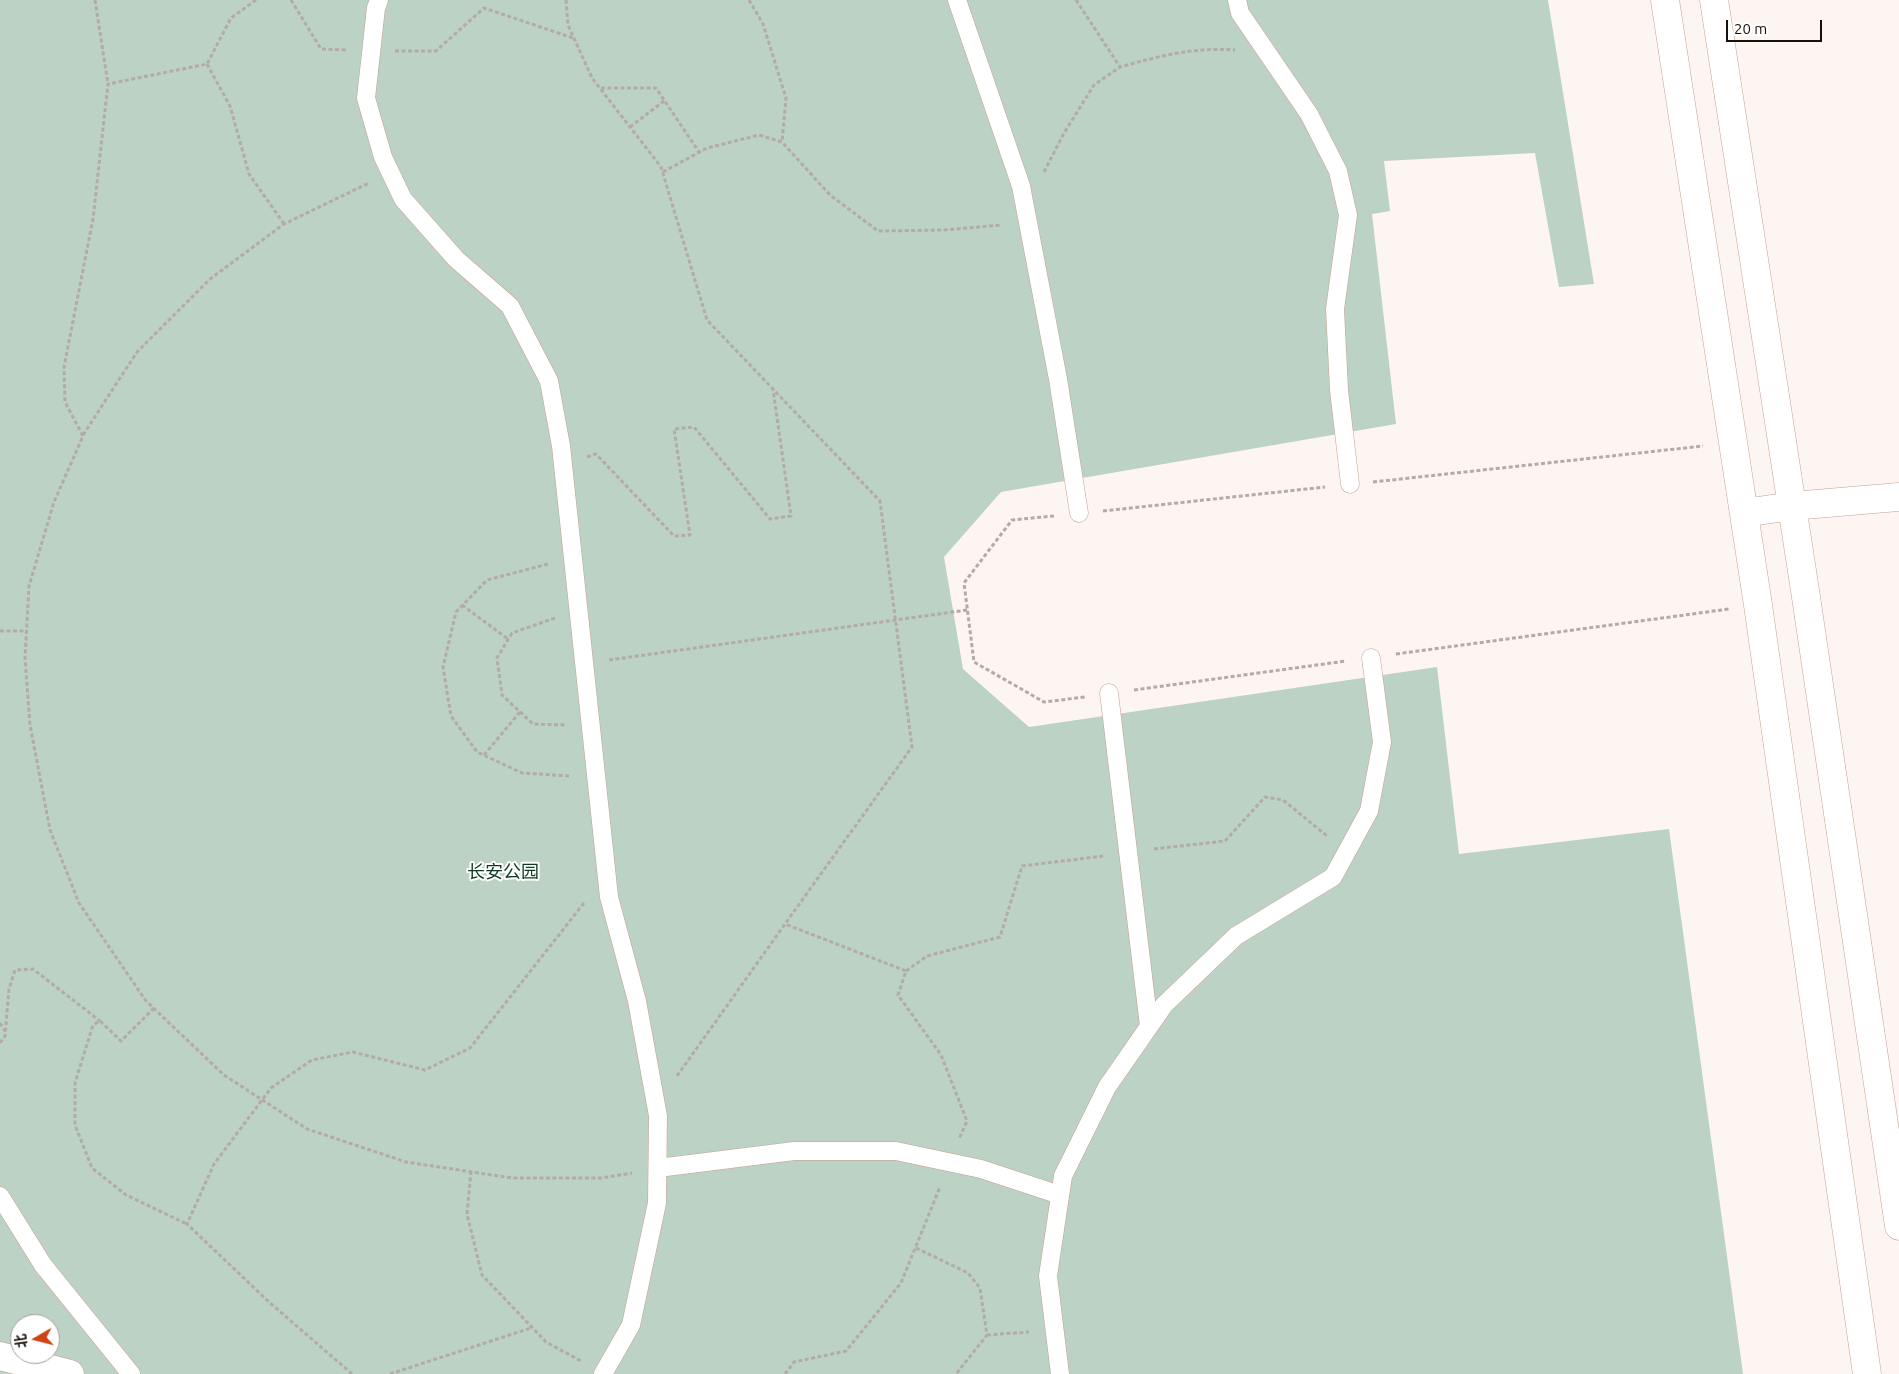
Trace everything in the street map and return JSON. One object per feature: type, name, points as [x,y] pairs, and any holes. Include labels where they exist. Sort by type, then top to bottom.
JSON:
[{"type":"main road","points":[[1665,0],[1758,605],[1867,1374]]},
{"type":"main road","points":[[1714,0],[1792,506],[1899,1226]]},
{"type":"main road","points":[[1744,513],[1792,506],[1899,497]]},
{"type":"main road","points":[[0,1356],[70,1374]]},
{"type":"lane","points":[[379,0],[366,98],[383,157],[403,199],[456,259],[510,306],[549,382],[563,464],[609,897],[637,1001],[656,1106],[657,1203],[631,1325],[603,1374]]},
{"type":"lane","points":[[957,0],[1021,186],[1058,379],[1079,513]]},
{"type":"lane","points":[[1237,0],[1240,13],[1309,114],[1338,171],[1348,215],[1335,308],[1338,390],[1350,484]]},
{"type":"lane","points":[[1060,1374],[1048,1276],[1063,1176],[1106,1087],[1164,1005],[1236,936],[1333,877],[1369,811],[1382,742],[1371,658]]},
{"type":"lane","points":[[1109,693],[1149,1026]]},
{"type":"lane","points":[[658,1168],[794,1151],[896,1151],[981,1169],[1060,1194]]},
{"type":"lane","points":[[0,1196],[43,1265],[131,1374]]},
{"type":"path","points":[[83,436],[66,402],[64,367],[94,219],[108,84],[95,0]]},
{"type":"path","points":[[207,64],[232,18],[256,0]]},
{"type":"path","points":[[290,0],[322,49],[436,51],[484,8],[574,38]]},
{"type":"path","points":[[566,0],[568,25],[592,78],[663,172],[707,320],[880,501],[912,746],[656,1106]]},
{"type":"path","points":[[748,0],[763,24],[786,98],[782,142]]},
{"type":"path","points":[[1076,0],[1120,67]]},
{"type":"path","points":[[663,172],[707,148],[759,136],[782,142],[830,195],[878,231],[944,230],[1027,215],[1064,133],[1094,85],[1120,67],[1169,54],[1206,48],[1268,55]]},
{"type":"path","points":[[108,84],[207,64]]},
{"type":"path","points":[[207,64],[230,106],[249,174],[284,224]]},
{"type":"path","points":[[600,88],[656,88],[699,152]]},
{"type":"path","points":[[630,127],[664,101]]},
{"type":"path","points":[[390,172],[284,224],[210,279],[137,352],[83,436],[54,502],[29,586],[26,658],[30,726],[50,830],[79,903],[146,1001],[224,1075],[307,1128],[406,1162],[512,1178],[602,1178],[658,1168]]},
{"type":"path","points":[[563,464],[596,454],[674,536],[690,535],[674,429],[694,427],[770,519],[791,516],[773,389]]},
{"type":"path","points":[[1733,443],[1012,520],[964,583],[974,662],[1044,702],[1758,605]]},
{"type":"path","points":[[573,559],[486,580],[456,612],[443,667],[451,716],[477,752],[522,773],[596,777]]},
{"type":"path","points":[[462,605],[508,640]]},
{"type":"path","points":[[584,664],[967,610]]},
{"type":"path","points":[[579,613],[541,621],[512,633],[497,658],[502,694],[533,724],[591,726]]},
{"type":"path","points":[[0,631],[27,631]]},
{"type":"path","points":[[484,755],[520,712]]},
{"type":"path","points":[[187,1224],[214,1164],[271,1088],[312,1060],[353,1052],[425,1070],[470,1048],[606,875]]},
{"type":"path","points":[[785,924],[906,971],[898,996],[941,1055],[967,1121],[901,1283],[846,1351],[794,1362],[785,1374]]},
{"type":"path","points":[[0,1043],[5,1036],[8,989],[15,970],[33,969],[100,1021],[121,1041],[154,1008]]},
{"type":"path","points":[[100,1021],[93,1025],[74,1084],[75,1124],[92,1168],[126,1195],[187,1224],[269,1302],[352,1374]]},
{"type":"path","points":[[0,1023],[5,1031]]},
{"type":"path","points":[[471,1171],[467,1214],[482,1274],[546,1342],[603,1374]]},
{"type":"path","points":[[916,1248],[968,1273],[980,1288],[988,1334]]},
{"type":"path","points":[[390,1374],[531,1328]]},
{"type":"path","points":[[956,1374],[988,1334],[1055,1330]]},
{"type":"green space","name":"长安公园","points":[[0,0],[1548,0],[1594,284],[1559,287],[1535,153],[1384,161],[1390,211],[1372,214],[1396,424],[1001,492],[944,557],[963,669],[1029,727],[1437,667],[1459,854],[1669,829],[1743,1374],[0,1374]]}]
